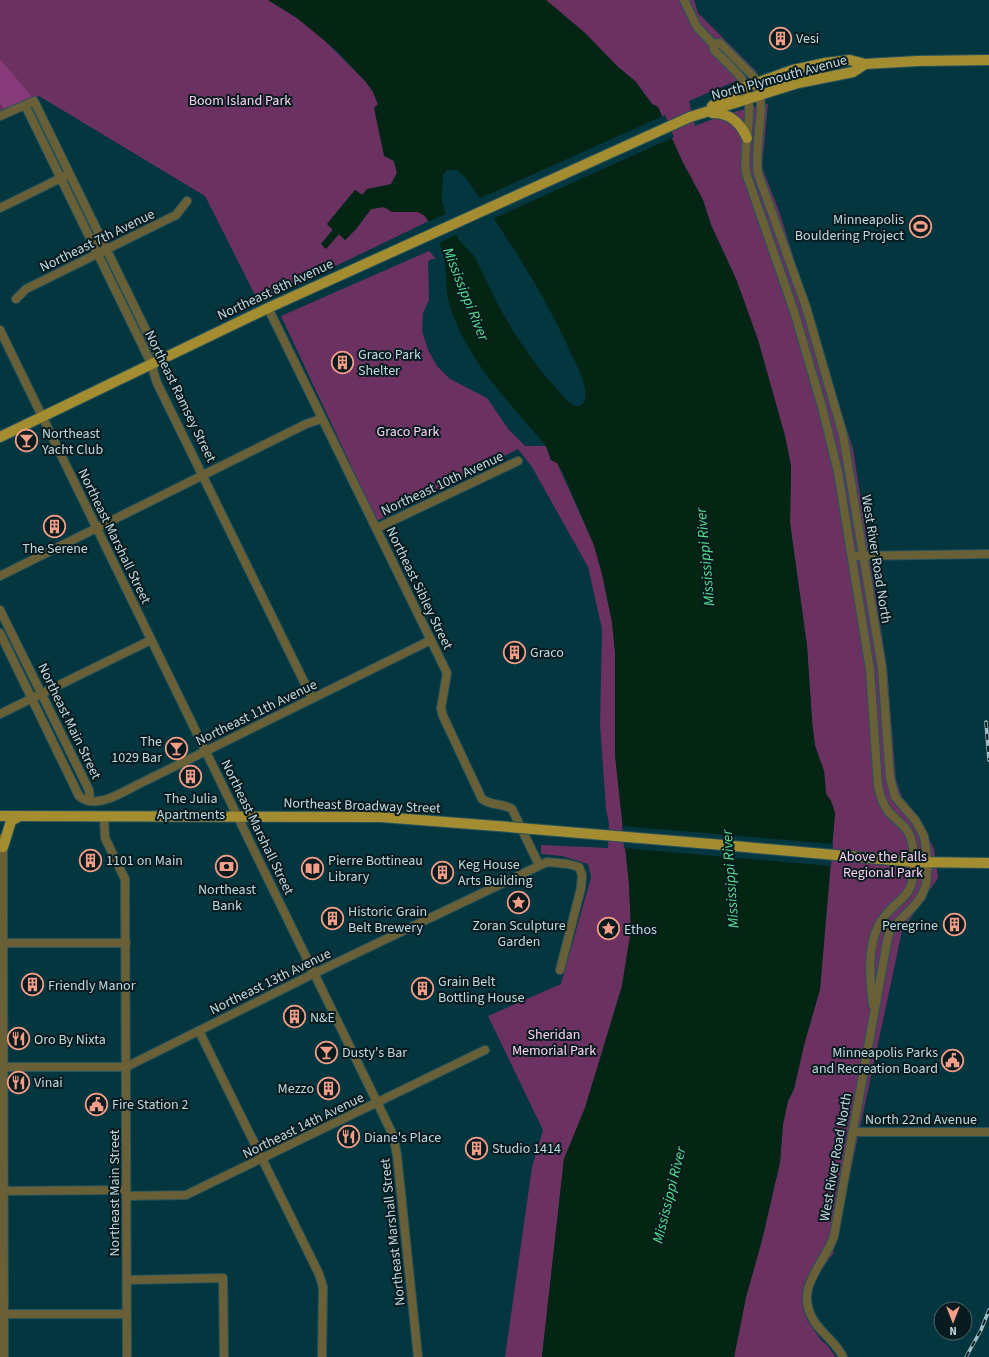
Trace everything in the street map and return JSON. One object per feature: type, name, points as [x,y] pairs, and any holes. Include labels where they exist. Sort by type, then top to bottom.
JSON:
[{"type":"main road","name":"North Plymouth Avenue","points":[[566,173],[694,115],[745,87],[793,70],[825,63],[850,60],[865,64],[918,61],[989,60]]},
{"type":"main road","name":"North Plymouth Avenue","points":[[694,115],[798,83],[853,72],[865,64]]},
{"type":"main road","points":[[694,115],[721,113],[731,117],[743,129],[747,138]]},
{"type":"main road","name":"Northeast 8th Avenue","points":[[0,437],[155,361],[268,308],[566,173]]},
{"type":"main road","name":"Northeast Broadway Street","points":[[0,816],[381,817],[874,859],[914,862],[989,863]]},
{"type":"main road","points":[[1,843],[11,821],[18,816]]},
{"type":"street","points":[[684,0],[697,27],[713,44],[720,43],[754,77],[756,83]]},
{"type":"street","name":"West River Road North","points":[[713,44],[714,50],[743,81],[749,99],[750,108],[744,157],[746,173],[794,311],[838,472],[870,670],[878,786],[881,799],[888,811],[910,835],[914,862],[911,886],[904,898],[881,921],[874,938],[870,974],[874,1014]]},
{"type":"street","name":"West River Road North","points":[[756,83],[761,107],[756,158],[758,174],[806,307],[843,434],[882,668],[890,778],[895,797],[915,820],[924,836],[928,862],[926,885],[921,897],[890,930],[886,942],[834,1236],[826,1256],[812,1275],[808,1289],[807,1301],[814,1321],[833,1341],[843,1357]]},
{"type":"street","name":"Northeast Ramsey Street","points":[[155,361],[97,254],[25,105],[34,101],[105,249],[155,361],[157,382],[204,475],[312,698]]},
{"type":"street","points":[[0,116],[25,105]]},
{"type":"street","points":[[0,208],[69,174]]},
{"type":"street","name":"Northeast 7th Avenue","points":[[16,299],[28,288],[176,215],[187,202]]},
{"type":"street","points":[[762,219],[773,215]]},
{"type":"street","points":[[794,311],[806,307]]},
{"type":"street","name":"Northeast Sibley Street","points":[[268,308],[321,419],[377,528],[447,673],[441,708],[443,716],[482,799],[492,804],[505,805],[512,809],[539,865]]},
{"type":"street","name":"Northeast Marshall Street","points":[[0,330],[315,973],[378,1103],[396,1145],[418,1357]]},
{"type":"street","points":[[0,576],[306,424],[321,419]]},
{"type":"street","name":"Northeast 10th Avenue","points":[[377,528],[518,461]]},
{"type":"street","points":[[852,556],[989,554]]},
{"type":"street","name":"Northeast Main Street","points":[[0,610],[89,790],[90,801],[84,800],[79,796],[0,633]]},
{"type":"street","points":[[0,714],[151,640]]},
{"type":"street","name":"Northeast 11th Avenue","points":[[90,801],[108,799],[431,640]]},
{"type":"street","name":"Northeast Main Street","points":[[104,817],[105,838],[125,879],[127,1357]]},
{"type":"street","points":[[1,843],[2,1314],[4,1357]]},
{"type":"street","points":[[539,865],[547,862],[568,864],[579,867],[582,875],[581,888],[560,970]]},
{"type":"street","name":"Northeast 13th Avenue","points":[[2,1067],[126,1067],[315,973],[430,919],[539,865]]},
{"type":"street","points":[[2,943],[126,943]]},
{"type":"street","points":[[199,1031],[296,1225],[321,1281],[322,1357]]},
{"type":"street","name":"Northeast 14th Avenue","points":[[2,1191],[186,1195],[378,1103],[484,1050]]},
{"type":"street","name":"North 22nd Avenue","points":[[853,1132],[989,1132]]},
{"type":"street","points":[[127,1280],[223,1278],[224,1357]]},
{"type":"street","points":[[2,1314],[126,1314]]},
{"type":"green space","name":"Boom Island Park","points":[[0,0],[268,0],[297,18],[318,34],[366,82],[373,92],[378,104],[397,173],[391,184],[362,195],[355,190],[327,224],[333,229],[321,244],[326,248],[339,234],[345,240],[356,229],[371,209],[384,207],[396,212],[418,212],[422,213],[429,221],[259,303],[205,196],[39,96],[0,112]]},
{"type":"green space","name":"Above the Falls Regional Park","points":[[546,0],[694,0],[698,13],[757,72],[689,101],[695,126],[725,114],[768,104],[762,167],[780,214],[853,449],[887,667],[896,780],[902,797],[919,817],[934,849],[938,878],[902,931],[833,1254],[824,1266],[816,1261],[804,1284],[802,1294],[803,1308],[807,1320],[821,1340],[836,1357],[734,1357],[746,1297],[762,1240],[780,1162],[783,1124],[788,1101],[794,1089],[804,1045],[820,989],[835,813],[831,801],[826,794],[824,771],[815,746],[807,646],[790,523],[791,466],[785,436],[758,340],[736,279],[711,225],[703,200],[682,161],[658,107],[652,104],[635,81],[618,67],[585,33]]},
{"type":"green space","points":[[429,251],[436,259],[431,259],[428,262],[429,300],[423,313],[422,331],[428,350],[437,366],[450,379],[487,398],[509,430],[525,446],[546,446],[551,460],[557,463],[594,545],[612,622],[615,652],[615,755],[629,883],[631,930],[622,986],[585,1108],[564,1159],[542,1357],[505,1357],[532,1167],[543,1130],[488,1016],[561,984],[591,877],[588,864],[562,856],[541,854],[541,845],[608,848],[609,824],[606,809],[600,724],[602,629],[588,567],[532,467],[518,449],[377,521],[281,316]]},
{"type":"shaded area","points":[[0,59],[33,98],[4,110],[0,103]]},
{"type":"water","name":"Mississippi River","points":[[268,0],[546,0],[585,33],[618,67],[635,81],[652,104],[658,107],[682,161],[703,200],[711,225],[736,279],[758,340],[785,436],[791,466],[790,523],[807,646],[815,746],[824,771],[826,794],[831,801],[835,813],[820,989],[804,1045],[794,1089],[788,1101],[783,1124],[780,1162],[762,1240],[746,1297],[734,1357],[542,1357],[564,1159],[585,1108],[622,986],[631,930],[629,883],[615,755],[615,652],[612,622],[594,545],[563,473],[557,463],[551,460],[546,446],[504,397],[478,363],[467,345],[450,306],[447,294],[443,252],[425,216],[418,212],[392,212],[384,207],[371,209],[356,229],[345,240],[339,234],[326,249],[321,244],[333,230],[327,224],[355,190],[362,195],[367,189],[391,184],[397,173],[394,161],[384,156],[374,108],[378,104],[373,92],[366,82],[337,51],[297,18]],"holes":[[[447,170],[457,170],[465,177],[494,218],[534,282],[558,326],[578,368],[585,388],[585,401],[580,406],[576,406],[568,402],[541,371],[516,336],[497,303],[475,257],[459,240],[445,212],[442,200],[443,175]]]},
{"type":"pier","points":[[665,115],[674,137],[492,219],[478,199]]},
{"type":"pier","points":[[448,213],[458,234],[437,244],[427,222]]},
{"type":"pier","points":[[622,826],[833,844],[831,866],[624,848]]},
{"type":"railway","points":[[986,722],[989,760]]},
{"type":"railway","points":[[966,1357],[981,1330],[989,1310]]},
{"type":"place","name":"Vesi","points":[[780,38]]},
{"type":"place","name":"Minneapolis Bouldering Project","points":[[920,227]]},
{"type":"place","name":"Graco Park Shelter","points":[[343,362]]},
{"type":"place","name":"Northeast Yacht Club","points":[[27,441]]},
{"type":"place","name":"The Serene","points":[[55,526]]},
{"type":"place","name":"Graco","points":[[515,652]]},
{"type":"place","name":"The 1029 Bar","points":[[177,749]]},
{"type":"place","name":"The Julia Apartments","points":[[191,776]]},
{"type":"place","name":"1101 on Main","points":[[91,860]]},
{"type":"place","name":"Northeast Bank","points":[[227,867]]},
{"type":"place","name":"Pierre Bottineau Library","points":[[313,868]]},
{"type":"place","name":"Keg House Arts Building","points":[[442,872]]},
{"type":"place","name":"Zoran Sculpture Garden","points":[[519,903]]},
{"type":"place","name":"Historic Grain Belt Brewery","points":[[332,919]]},
{"type":"place","name":"Peregrine","points":[[954,925]]},
{"type":"place","name":"Ethos","points":[[608,929]]},
{"type":"place","name":"Friendly Manor","points":[[32,985]]},
{"type":"place","name":"Grain Belt Bottling House","points":[[423,989]]},
{"type":"place","name":"N&E","points":[[294,1017]]},
{"type":"place","name":"Oro By Nixta","points":[[18,1039]]},
{"type":"place","name":"Dusty's Bar","points":[[326,1052]]},
{"type":"place","name":"Minneapolis Parks and Recreation Board","points":[[953,1060]]},
{"type":"place","name":"Vinai","points":[[19,1082]]},
{"type":"place","name":"Mezzo","points":[[329,1088]]},
{"type":"place","name":"Fire Station 2","points":[[96,1104]]},
{"type":"place","name":"Diane's Place","points":[[348,1137]]},
{"type":"place","name":"Studio 1414","points":[[477,1148]]},
{"type":"park label","name":"Graco Park","points":[[408,431]]},
{"type":"park label","name":"Sheridan Memorial Park","points":[[554,1042]]}]
